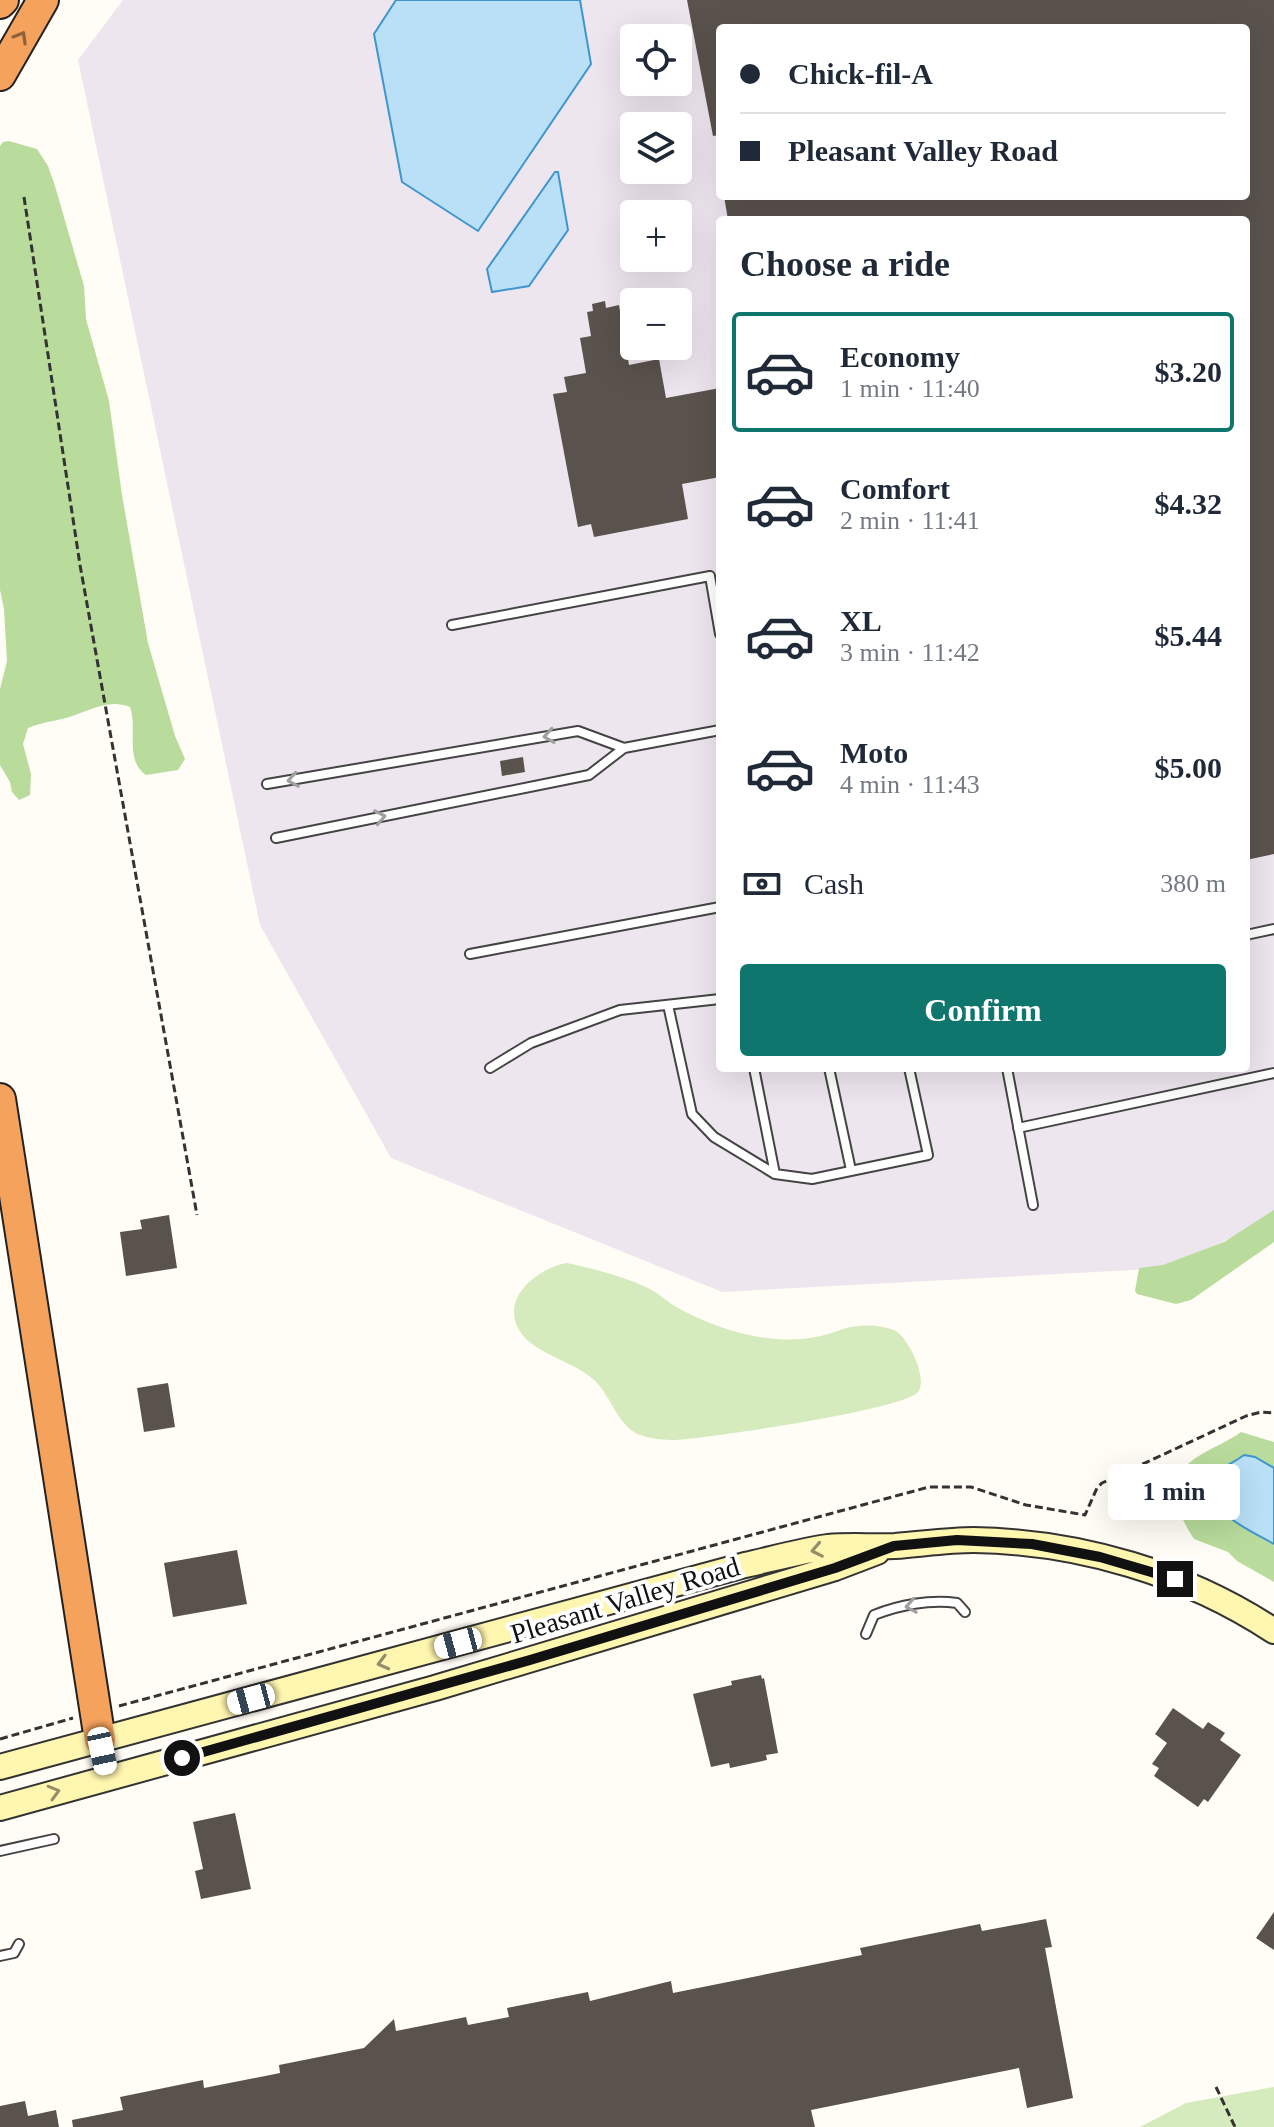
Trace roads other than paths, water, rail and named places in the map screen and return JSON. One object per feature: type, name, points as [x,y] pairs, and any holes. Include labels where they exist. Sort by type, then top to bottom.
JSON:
[{"type":"highway","points":[[0,75],[43,0]]},
{"type":"highway","points":[[0,1099],[100,1740]]},
{"type":"main road","name":"Pleasant Valley Road","points":[[0,1767],[745,1565],[829,1547],[894,1546],[957,1540],[1050,1547],[1155,1572],[1189,1585],[1274,1631]]},
{"type":"main road","name":"Pleasant Valley Road","points":[[0,1808],[468,1678],[821,1572],[894,1546]]},
{"type":"main road","points":[[485,1636],[494,1670]]},
{"type":"main road","points":[[458,1643],[468,1678]]},
{"type":"main road","points":[[100,1740],[108,1777]]},
{"type":"lane","points":[[452,625],[716,572]]},
{"type":"lane","points":[[710,576],[716,611]]},
{"type":"lane","points":[[267,784],[578,731],[624,748]]},
{"type":"lane","points":[[276,838],[589,775],[624,748],[716,731]]},
{"type":"lane","points":[[470,954],[716,908]]},
{"type":"lane","points":[[1250,934],[1274,929]]},
{"type":"lane","points":[[490,1068],[531,1043],[620,1010],[716,999]]},
{"type":"lane","points":[[668,1005],[692,1114],[714,1137],[775,1174],[812,1179],[928,1155],[910,1072]]},
{"type":"lane","points":[[755,1072],[775,1174]]},
{"type":"lane","points":[[830,1072],[851,1170]]},
{"type":"lane","points":[[1008,1072],[1033,1205]]},
{"type":"lane","points":[[1018,1128],[1274,1073]]},
{"type":"lane","points":[[866,1634],[874,1615],[897,1608],[943,1601],[957,1603],[965,1612]]},
{"type":"lane","points":[[0,1851],[54,1839]]},
{"type":"lane","points":[[0,1956],[14,1953],[19,1944]]},
{"type":"water","points":[[396,0],[580,0],[591,64],[478,231],[402,182],[374,34]]},
{"type":"water","points":[[555,172],[558,172],[568,230],[529,286],[492,292],[487,269]]},
{"type":"water","points":[[1244,1455],[1255,1457],[1274,1468],[1274,1544],[1228,1516],[1207,1490],[1205,1484],[1209,1479]]}]
